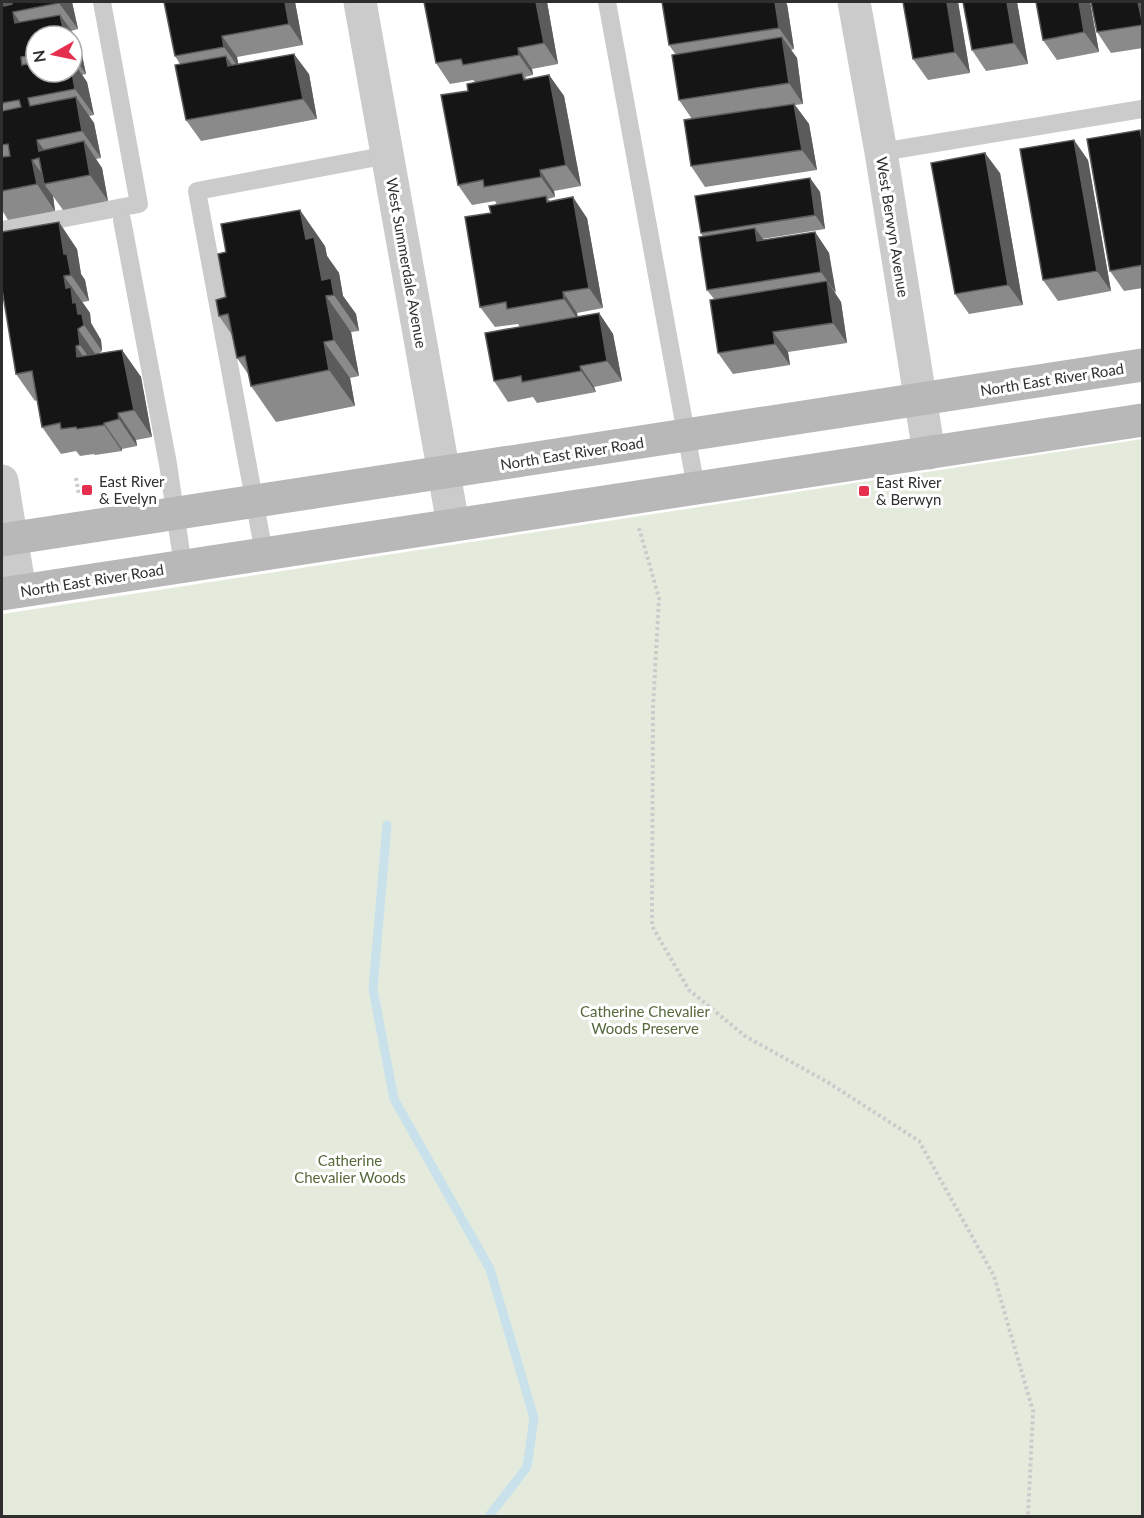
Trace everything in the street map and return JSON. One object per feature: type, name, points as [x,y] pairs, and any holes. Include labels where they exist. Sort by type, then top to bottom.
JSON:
[{"type":"main road","name":"North East River Road","points":[[6,539],[1143,365]]},
{"type":"main road","name":"North East River Road","points":[[11,593],[1143,420]]},
{"type":"street","name":"West Summerdale Avenue","points":[[360,2],[453,524]]},
{"type":"street","name":"West Berwyn Avenue","points":[[854,2],[881,152],[928,453]]},
{"type":"street","points":[[2,481],[11,593]]},
{"type":"lane","points":[[2,230],[139,204],[102,2]]},
{"type":"lane","points":[[607,2],[696,488]]},
{"type":"lane","points":[[881,152],[1143,109]]},
{"type":"lane","points":[[264,553],[197,191],[388,155]]},
{"type":"lane","points":[[122,220],[168,464],[183,566]]},
{"type":"path","points":[[639,528],[659,598],[653,708],[652,926],[689,990],[745,1036],[829,1083],[919,1141],[994,1276],[1033,1411],[1028,1516]]},
{"type":"green space","name":"Catherine Chevalier Woods","points":[[1142,439],[1142,1516],[2,1516],[2,614]]},
{"type":"building","points":[[2,2],[4,6],[12,4],[11,2],[59,2],[13,12],[15,23],[60,15],[62,24],[24,24],[24,56],[21,57],[22,65],[24,65],[24,84],[74,84],[75,89],[28,98],[30,106],[76,97],[82,131],[37,140],[39,151],[84,141],[90,175],[44,184],[39,158],[32,160],[37,184],[2,191],[2,157],[10,156],[8,144],[2,145],[2,111],[21,107],[19,100],[2,103]]},
{"type":"building","points":[[164,2],[285,2],[289,24],[222,36],[224,47],[175,56]]},
{"type":"building","points":[[424,2],[536,2],[544,43],[518,48],[519,55],[463,65],[461,59],[436,63]]},
{"type":"building","points":[[662,2],[775,2],[779,28],[669,45]]},
{"type":"building","points":[[903,2],[947,2],[955,52],[913,59]]},
{"type":"building","points":[[963,2],[1007,2],[1014,43],[972,50]]},
{"type":"building","points":[[1036,2],[1079,2],[1084,32],[1043,40]]},
{"type":"building","points":[[1091,2],[1138,2],[1143,25],[1097,32]]},
{"type":"building","points":[[782,37],[789,83],[679,100],[672,55]]},
{"type":"building","points":[[294,54],[303,99],[186,120],[175,65],[226,56],[228,66]]},
{"type":"building","points":[[522,73],[524,80],[549,75],[566,165],[540,170],[541,177],[484,187],[483,180],[458,185],[441,95],[468,91],[467,84]]},
{"type":"building","points":[[794,104],[802,150],[691,166],[684,120]]},
{"type":"building","points":[[1140,130],[1143,145],[1143,265],[1110,271],[1087,139]]},
{"type":"building","points":[[1074,140],[1097,271],[1043,280],[1020,149]]},
{"type":"building","points":[[985,153],[1008,285],[955,294],[931,163]]},
{"type":"building","points":[[810,178],[815,215],[701,233],[695,196]]},
{"type":"building","points":[[546,196],[547,202],[573,197],[589,288],[563,292],[564,299],[507,309],[506,302],[480,307],[465,217],[491,213],[489,206]]},
{"type":"building","points":[[300,210],[306,239],[314,237],[322,280],[331,278],[334,295],[326,296],[334,340],[324,342],[329,370],[251,386],[245,356],[237,358],[228,314],[219,316],[216,300],[226,297],[218,254],[226,252],[221,224]]},
{"type":"building","points":[[59,222],[64,254],[67,254],[71,275],[64,276],[66,288],[71,287],[73,303],[76,302],[78,314],[82,314],[84,325],[78,329],[80,345],[76,346],[77,357],[122,350],[134,410],[118,413],[119,419],[104,423],[104,425],[61,429],[60,423],[42,427],[32,371],[16,374],[2,289],[2,232]]},
{"type":"building","points":[[755,228],[757,241],[815,232],[821,272],[707,290],[699,237]]},
{"type":"building","points":[[827,281],[833,323],[773,332],[775,344],[718,353],[710,300]]},
{"type":"building","points":[[599,313],[607,361],[580,366],[581,371],[522,382],[521,376],[494,381],[485,333]]},
{"type":"waterway","points":[[387,825],[373,989],[394,1099],[490,1269],[534,1418],[527,1467],[489,1516]]},
{"type":"place","name":"East River & Evelyn","points":[[87,490]]},
{"type":"place","name":"East River & Berwyn","points":[[864,491]]},
{"type":"park label","name":"Catherine Chevalier Woods Preserve","points":[[645,1020]]}]
